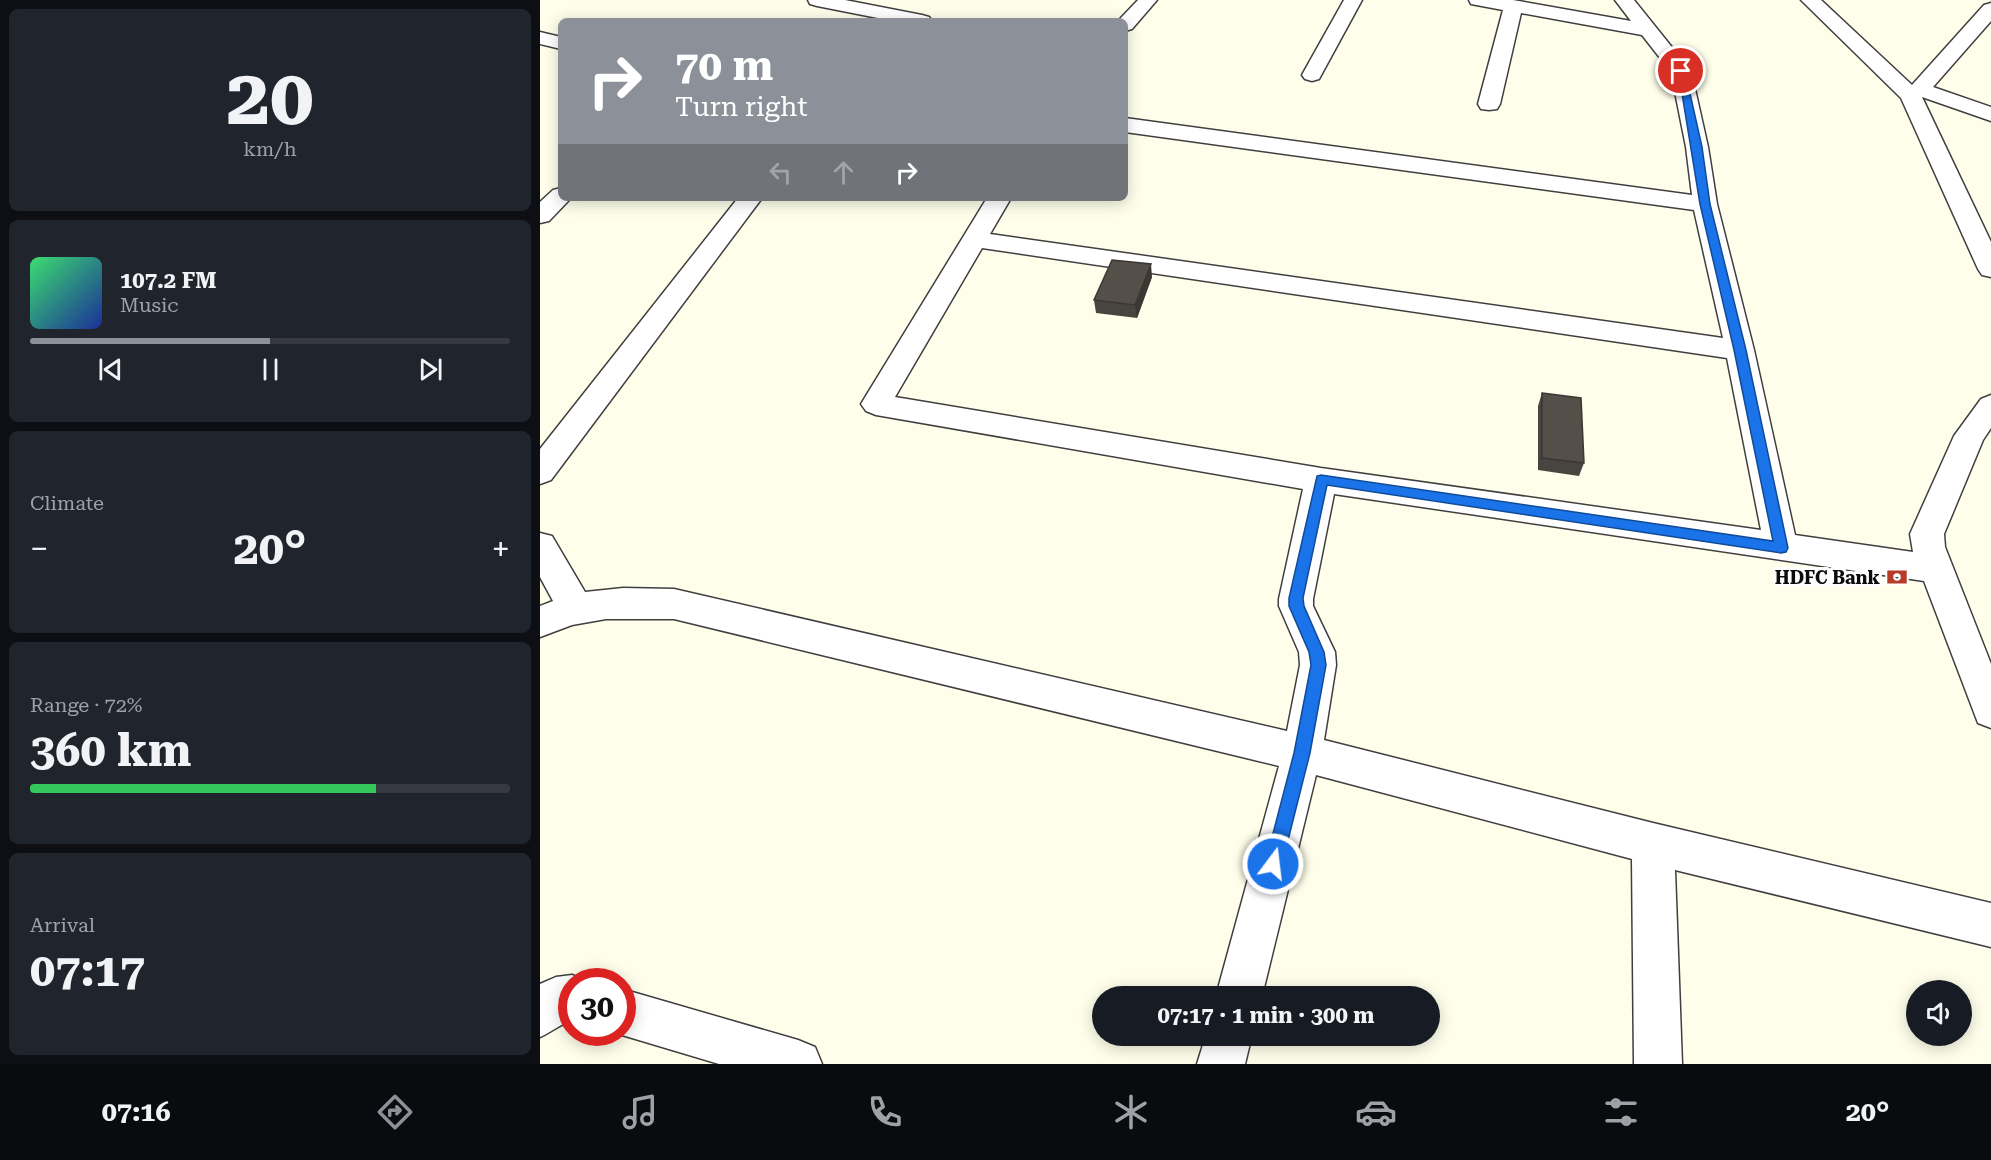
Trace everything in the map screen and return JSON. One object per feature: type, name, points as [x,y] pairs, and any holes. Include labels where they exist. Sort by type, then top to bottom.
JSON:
[{"type":"street","points":[[817,0],[919,17]]},
{"type":"street","points":[[1128,22],[1148,0]]},
{"type":"street","points":[[1312,75],[1353,0]]},
{"type":"street","points":[[1478,0],[1648,30]]},
{"type":"street","points":[[1624,0],[1681,71],[1697,147],[1705,204],[1740,350],[1781,548]]},
{"type":"street","points":[[1810,0],[1915,92],[1991,114]]},
{"type":"street","points":[[1489,104],[1513,6]]},
{"type":"street","points":[[1915,92],[1991,9]]},
{"type":"street","points":[[540,38],[558,42]]},
{"type":"street","points":[[1915,92],[1991,269]]},
{"type":"street","points":[[1128,125],[1705,204]]},
{"type":"street","points":[[540,216],[558,198]]},
{"type":"street","points":[[540,472],[748,201]]},
{"type":"street","points":[[997,201],[876,404],[1321,480],[1936,569]]},
{"type":"street","points":[[974,239],[1740,350]]},
{"type":"street","points":[[1991,406],[1970,436],[1927,534],[1928,547],[1991,711]]},
{"type":"street","points":[[1242,986],[1302,753],[1318,659],[1296,606],[1296,590],[1321,480]]},
{"type":"street","points":[[540,546],[576,609]]},
{"type":"street","points":[[540,622],[576,609],[627,603],[674,604],[1302,753],[1653,844],[1991,925]]},
{"type":"street","points":[[1653,844],[1658,1064]]},
{"type":"street","points":[[540,1014],[558,1000]]},
{"type":"street","points":[[636,1016],[798,1064]]},
{"type":"street","points":[[1221,1064],[1225,1046]]},
{"type":"building","points":[[1112,260],[1151,264],[1135,305],[1094,300]]},
{"type":"building","points":[[1542,393],[1581,398],[1584,463],[1542,458]]},
{"type":"place","name":"HDFC Bank","points":[[1897,577]]},
{"type":"route","points":[[1273,864],[1302,753],[1318,665],[1317,652],[1296,606],[1296,590],[1321,480],[1781,548],[1740,350],[1705,204],[1697,147],[1681,71]]}]
